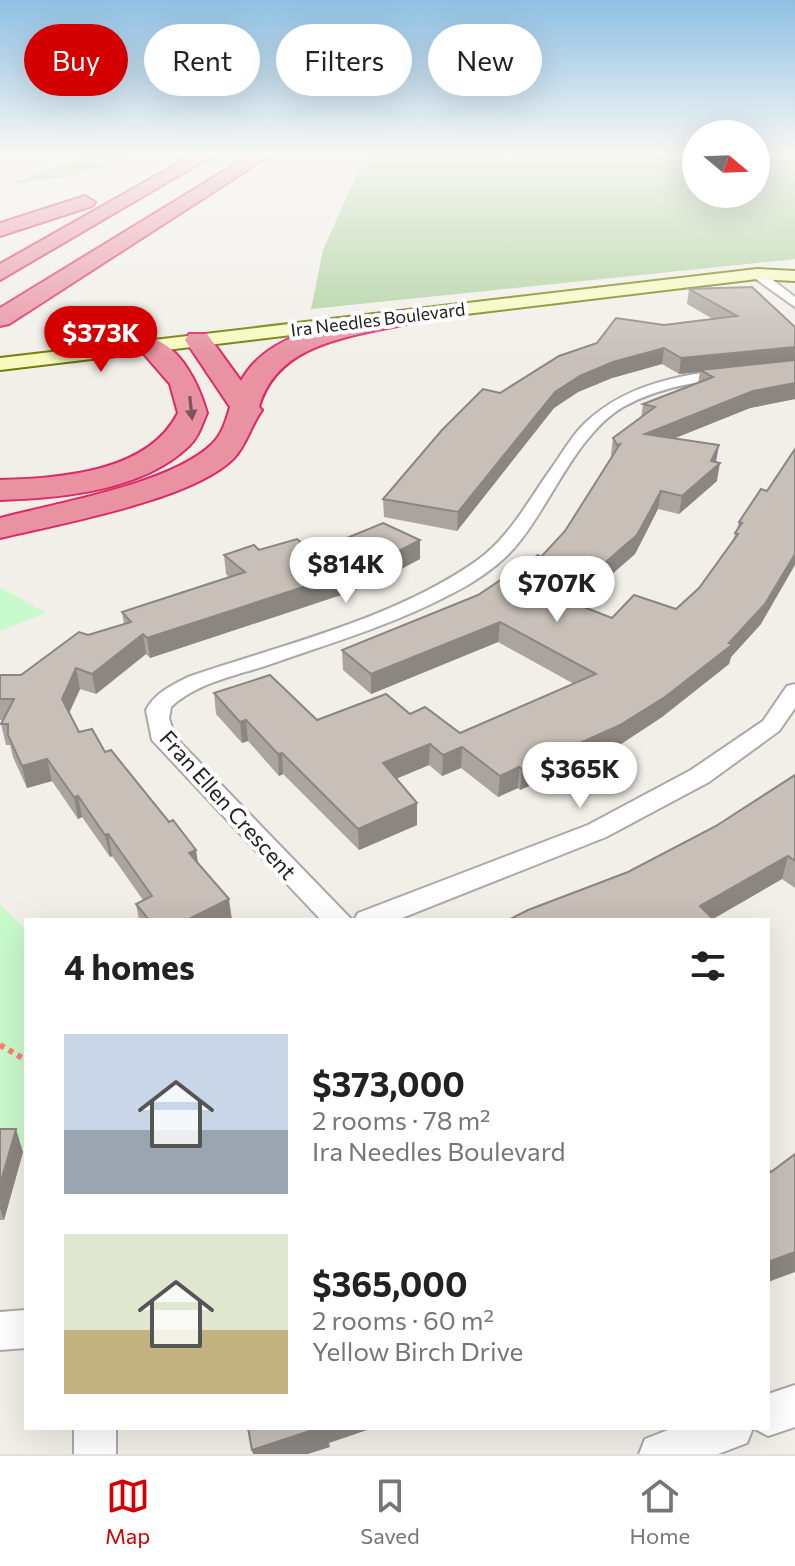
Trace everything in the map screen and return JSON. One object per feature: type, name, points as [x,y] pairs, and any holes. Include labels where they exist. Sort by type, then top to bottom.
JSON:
[{"type":"highway","points":[[0,273],[85,224]]},
{"type":"highway","points":[[0,319],[152,224]]},
{"type":"highway","points":[[0,528],[176,478],[215,458],[238,431],[247,410],[249,393],[263,368],[287,351],[328,336],[401,318]]},
{"type":"highway","points":[[198,340],[247,410]]},
{"type":"highway","points":[[0,490],[32,491],[95,479],[152,459],[183,438],[194,419],[189,393],[178,368],[150,346]]},
{"type":"main road","name":"Ira Needles Boulevard","points":[[0,364],[757,274],[795,265]]},
{"type":"main road","name":"Ira Needles Boulevard","points":[[757,274],[795,276]]},
{"type":"street","points":[[757,274],[795,303]]},
{"type":"street","name":"Fran Ellen Crescent","points":[[336,918],[164,740],[154,721],[155,710],[168,697],[196,682],[393,614],[448,588],[485,564],[512,539],[587,430],[615,405],[649,389],[692,378],[795,368]]},
{"type":"street","points":[[373,918],[597,831],[700,776],[771,726],[795,691]]},
{"type":"street","points":[[0,1331],[24,1329]]},
{"type":"street","points":[[770,1414],[795,1406]]},
{"type":"street","points":[[95,1430],[95,1454]]},
{"type":"street","points":[[660,1454],[726,1430]]},
{"type":"path","points":[[0,1045],[24,1059]]},
{"type":"green space","points":[[335,224],[795,224],[795,259],[311,309],[323,250]]},
{"type":"green space","points":[[0,587],[46,613],[0,631]]},
{"type":"green space","points":[[0,905],[24,928],[24,1148],[0,1143]]},
{"type":"building","points":[[752,287],[795,327],[795,347],[681,358],[664,348],[613,362],[580,376],[555,392],[458,512],[383,499],[442,430],[483,389],[500,393],[559,356],[597,343],[616,318],[664,325],[737,316],[689,289]]},
{"type":"building","points":[[795,360],[795,383],[753,391],[645,434],[719,445],[711,461],[720,463],[682,496],[661,491],[637,535],[563,599],[612,618],[634,595],[676,609],[699,588],[738,534],[735,533],[742,523],[739,522],[761,489],[767,491],[795,449],[795,554],[765,604],[729,643],[733,644],[665,697],[620,725],[500,776],[462,747],[443,755],[430,744],[383,763],[417,803],[358,829],[246,720],[240,722],[214,693],[270,675],[317,720],[386,694],[410,714],[425,707],[460,733],[596,674],[500,622],[371,674],[342,650],[478,595],[538,555],[541,557],[565,531],[620,444],[617,445],[613,438],[655,407],[643,404],[713,377],[700,370]]},
{"type":"building","points":[[383,523],[420,540],[378,562],[337,576],[147,638],[143,634],[92,674],[76,668],[62,699],[79,732],[92,729],[105,752],[111,750],[169,822],[173,820],[196,850],[189,853],[229,899],[191,918],[147,918],[136,904],[152,896],[78,796],[74,797],[47,759],[22,766],[8,735],[8,724],[1,724],[14,699],[0,699],[0,675],[21,675],[79,632],[88,635],[131,622],[122,612],[245,572],[224,555],[254,545],[259,550],[297,539],[313,552]]},
{"type":"building","points":[[795,775],[795,861],[788,856],[700,906],[712,918],[512,918],[628,872],[716,826]]},
{"type":"building","points":[[0,1129],[16,1129],[0,1185]]},
{"type":"building","points":[[795,1154],[795,1252],[770,1261],[770,1171]]},
{"type":"building","points":[[248,1430],[313,1430],[252,1450]]}]
